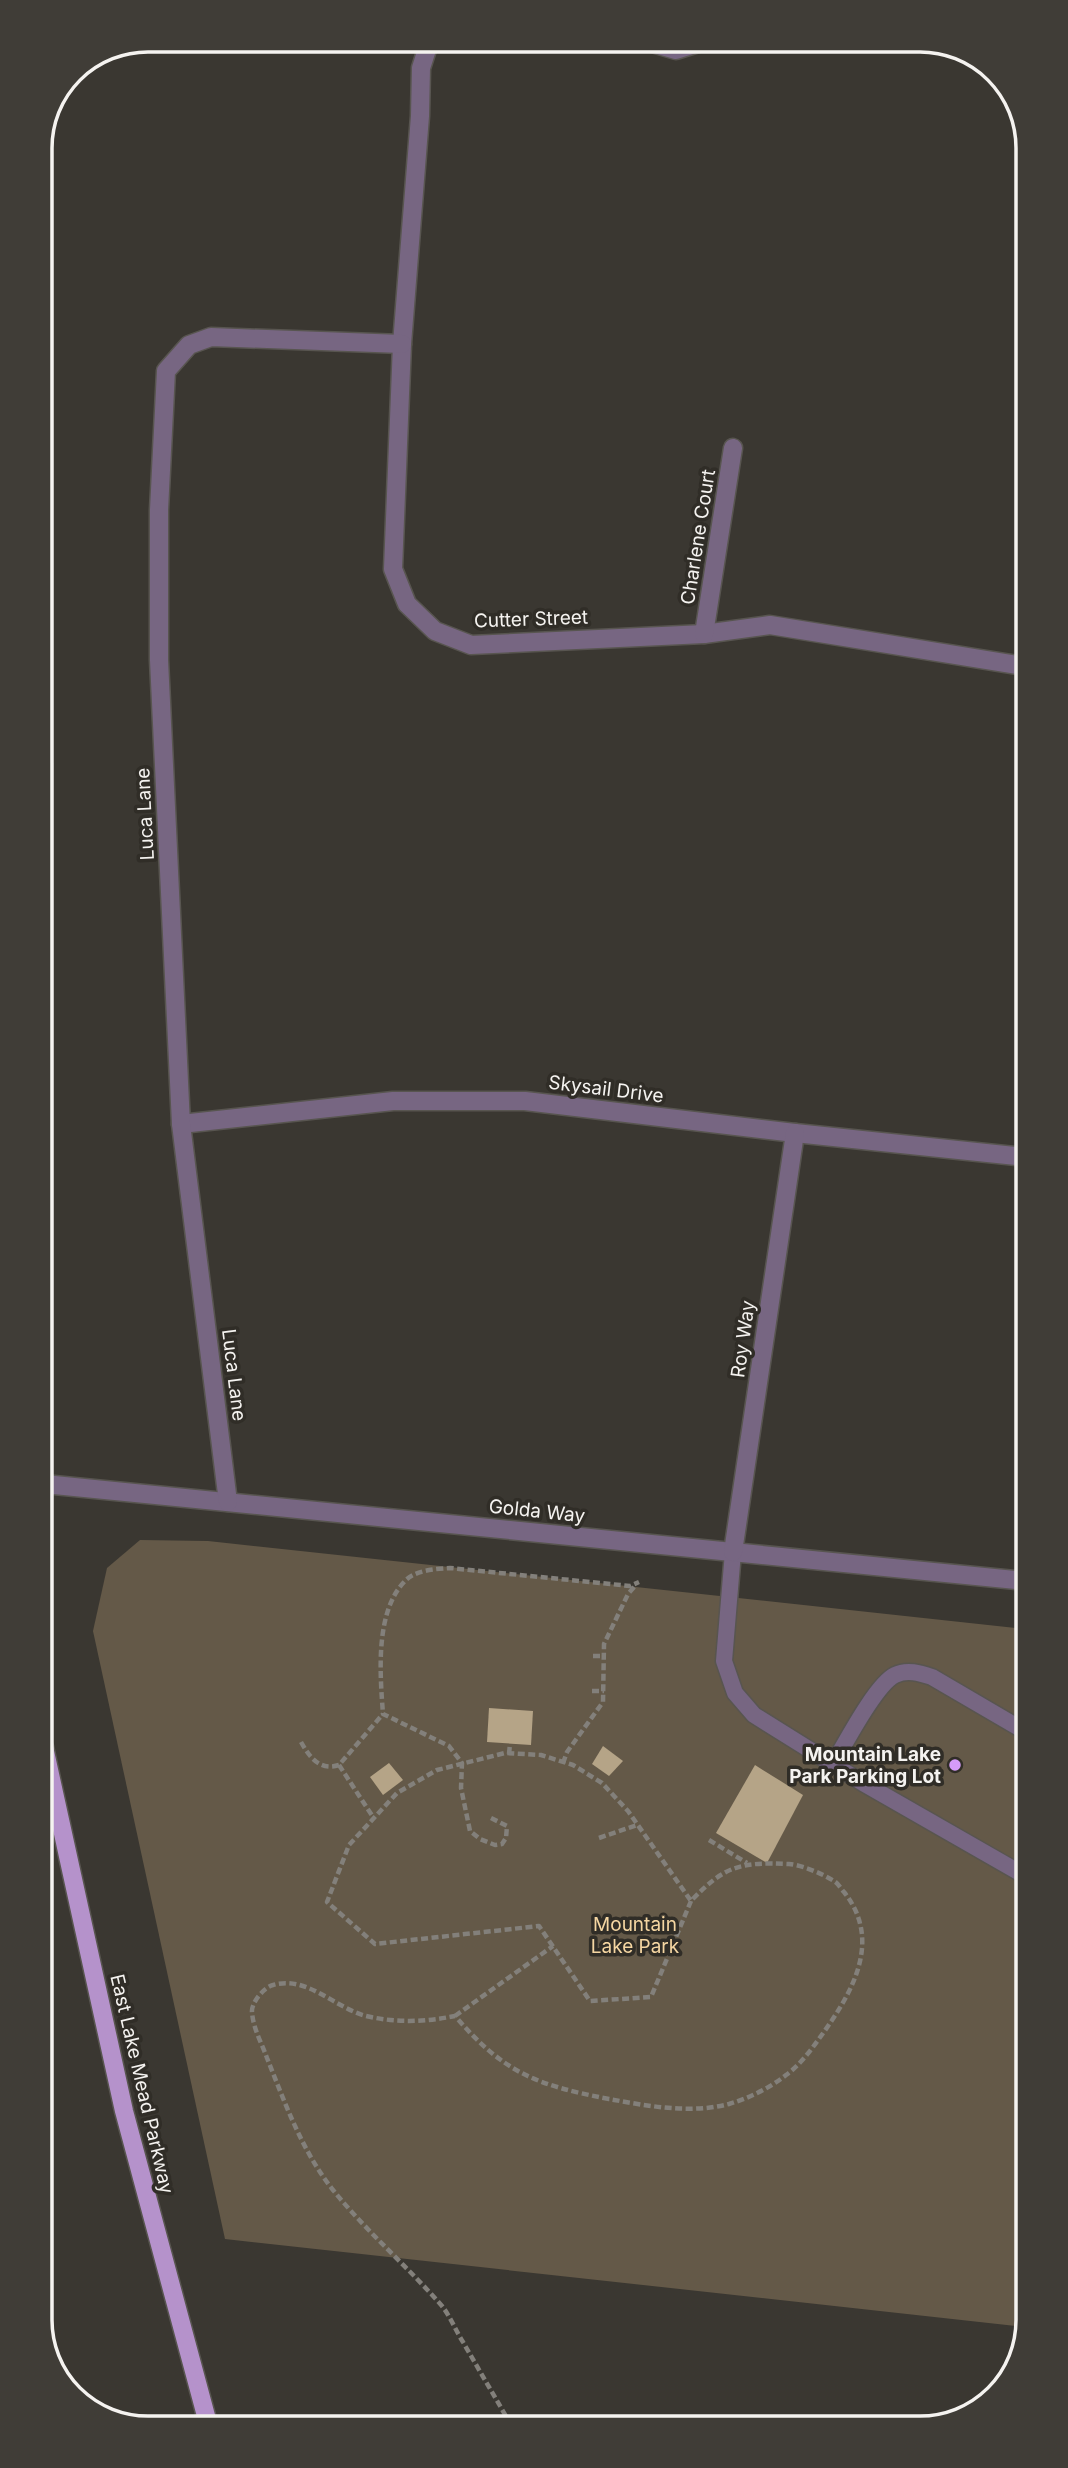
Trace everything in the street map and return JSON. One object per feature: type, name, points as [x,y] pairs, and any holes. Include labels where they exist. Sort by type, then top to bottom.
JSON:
[{"type":"main road","name":"East Lake Mead Parkway","points":[[52,1785],[124,2111],[206,2415]]},
{"type":"street","name":"Cutter Street","points":[[426,52],[421,68],[420,116],[402,344],[393,569],[407,604],[435,631],[471,645],[704,634],[770,625],[1016,665]]},
{"type":"street","name":"Luca Lane","points":[[228,1502],[181,1124],[159,660],[159,510],[166,371],[189,345],[211,337],[402,344]]},
{"type":"street","name":"Charlene Court","points":[[704,634],[733,448]]},
{"type":"street","name":"Skysail Drive","points":[[181,1124],[393,1101],[525,1101],[1016,1156]]},
{"type":"street","name":"Roy Way","points":[[733,1552],[794,1133]]},
{"type":"street","name":"Golda Way","points":[[52,1485],[1016,1580]]},
{"type":"lane","points":[[733,1552],[724,1661],[735,1693],[754,1715],[833,1765],[1016,1871]]},
{"type":"lane","points":[[833,1765],[883,1684],[896,1674],[915,1671],[932,1676],[1016,1726]]},
{"type":"path","points":[[301,1742],[309,1756],[322,1766],[331,1768],[339,1765],[383,1714],[383,1621],[405,1580],[426,1570],[450,1568],[630,1586],[639,1582],[628,1594],[604,1644],[603,1702],[567,1752],[563,1763]]},
{"type":"path","points":[[593,1656],[604,1656]]},
{"type":"path","points":[[592,1691],[604,1692]]},
{"type":"path","points":[[383,1714],[449,1745],[462,1763],[461,1788],[470,1831],[480,1839],[495,1845],[502,1844],[506,1838],[507,1826],[491,1818]]},
{"type":"path","points":[[509,1754],[510,1744]]},
{"type":"path","points":[[455,2016],[492,2055],[522,2074],[548,2085],[621,2101],[684,2108],[730,2103],[759,2092],[787,2075],[808,2053],[845,2001],[856,1979],[862,1959],[862,1934],[856,1907],[834,1881],[793,1864],[748,1864],[730,1868],[709,1882],[691,1900],[652,1997],[590,2001],[539,1926],[375,1944],[327,1902],[349,1845],[373,1816],[397,1794],[437,1770],[509,1754],[541,1755],[573,1765],[602,1783],[628,1811],[691,1900]]},
{"type":"path","points":[[339,1765],[373,1816]]},
{"type":"path","points":[[599,1838],[637,1825]]},
{"type":"path","points":[[709,1840],[748,1864]]},
{"type":"path","points":[[505,2415],[443,2308],[386,2250],[332,2188],[303,2143],[261,2043],[251,2010],[270,1985],[288,1983],[309,1988],[345,2009],[365,2016],[429,2022],[455,2016],[553,1946]]},
{"type":"green space","name":"Mountain Lake Park","points":[[140,1540],[208,1541],[1016,1628],[1015,2326],[225,2239],[93,1631],[107,1568]]},
{"type":"building","points":[[489,1708],[533,1711],[531,1745],[487,1742]]},
{"type":"building","points":[[603,1746],[623,1761],[609,1776],[592,1764]]},
{"type":"building","points":[[389,1763],[403,1780],[383,1795],[370,1777]]},
{"type":"building","points":[[755,1765],[803,1795],[767,1863],[716,1833]]},
{"type":"place","name":"Mountain Lake Park Parking Lot","points":[[955,1765]]}]
